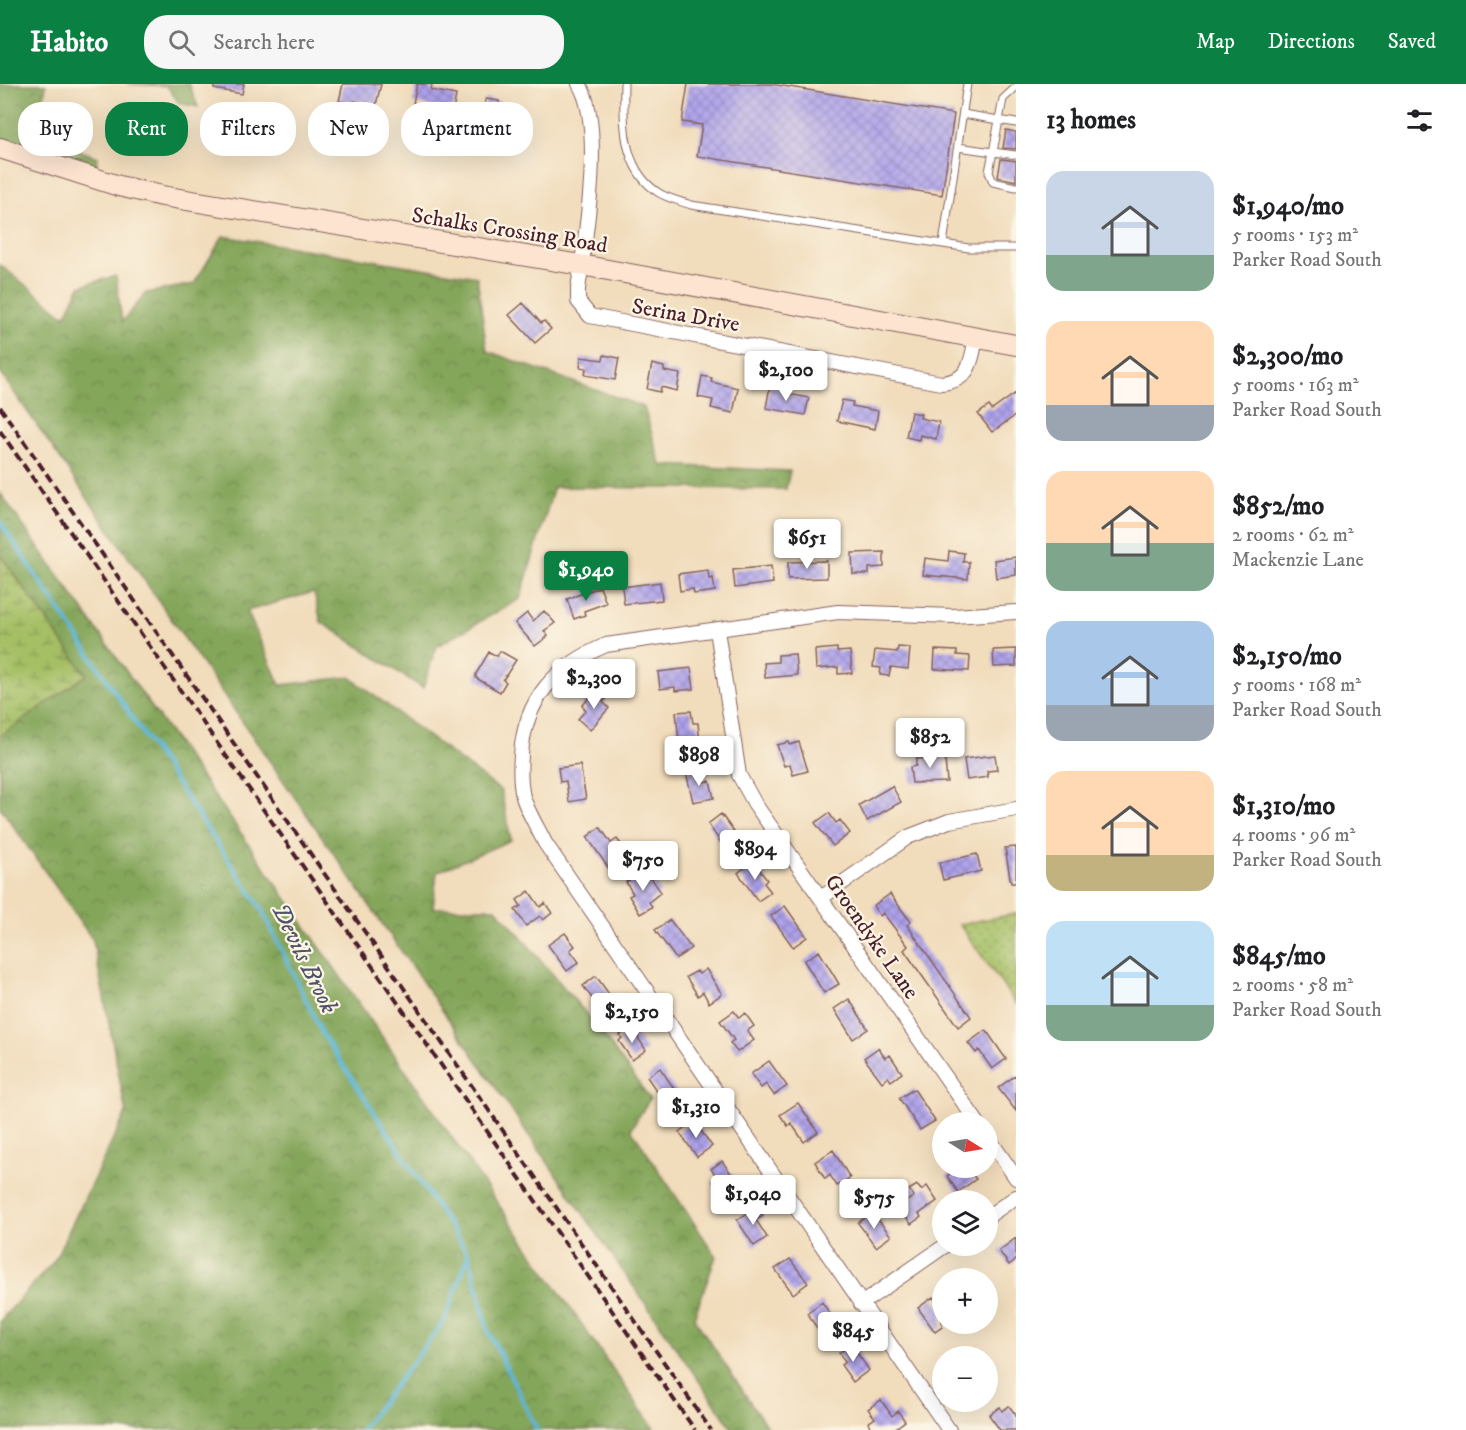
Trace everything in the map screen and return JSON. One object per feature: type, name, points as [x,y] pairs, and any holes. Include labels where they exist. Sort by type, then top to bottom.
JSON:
[{"type":"street","name":"Serina Drive","points":[[579,84],[586,96],[590,114],[590,217],[581,265],[579,301],[590,316],[930,381],[952,382],[962,378],[970,369],[976,338]]},
{"type":"street","name":"Schalks Crossing Road","points":[[0,148],[152,194],[581,265],[1016,345]]},
{"type":"street","points":[[949,1430],[545,843],[523,796],[520,768],[522,737],[529,712],[559,672],[580,656],[606,645],[838,612],[953,616],[1016,612]]},
{"type":"street","name":"Groendyke Lane","points":[[717,630],[739,775],[755,804],[970,1112]]},
{"type":"street","points":[[821,898],[908,837],[949,821],[1016,809]]},
{"type":"street","points":[[998,1152],[1016,1178]]},
{"type":"street","points":[[998,1209],[1016,1197]]},
{"type":"street","points":[[861,1304],[932,1255]]},
{"type":"lane","points":[[624,84],[623,130],[633,165],[656,191],[691,205],[969,248],[1016,248]]},
{"type":"lane","points":[[943,244],[967,84]]},
{"type":"lane","points":[[1016,87],[1003,99],[997,120],[989,172],[993,182],[1016,187]]},
{"type":"lane","points":[[963,114],[1016,123]]},
{"type":"lane","points":[[958,147],[1016,155]]},
{"type":"green space","points":[[0,84],[46,84],[44,102],[18,102],[18,146],[0,140]]},
{"type":"green space","points":[[128,84],[189,84],[198,107],[188,105],[188,102],[178,102],[167,86]]},
{"type":"green space","points":[[93,155],[98,157],[95,172],[48,156]]},
{"type":"green space","points":[[223,236],[477,277],[487,351],[644,407],[661,465],[790,471],[786,489],[554,487],[520,599],[437,646],[423,688],[321,622],[314,592],[247,611],[280,685],[350,677],[501,791],[511,840],[437,872],[433,908],[496,908],[596,1025],[650,1099],[631,1129],[716,1256],[694,1318],[769,1430],[733,1430],[0,372],[0,265],[65,316],[80,286],[116,276],[122,322],[146,293],[194,284]]},
{"type":"green space","points":[[0,493],[231,819],[655,1430],[0,1430],[0,1321],[54,1261],[126,1113],[93,940],[0,807],[0,736],[86,675],[0,555]]},
{"type":"green space","points":[[0,555],[86,675],[0,736]]},
{"type":"green space","points":[[1016,914],[1016,1004],[959,924]]},
{"type":"building","points":[[214,84],[244,84],[242,94],[214,89]]},
{"type":"building","points":[[343,84],[381,84],[377,102],[339,101]]},
{"type":"building","points":[[417,84],[432,84],[431,90],[456,95],[455,102],[413,102]]},
{"type":"building","points":[[688,84],[771,84],[954,114],[942,195],[697,156],[702,125],[682,122]]},
{"type":"building","points":[[486,99],[499,101],[499,102],[485,102]]},
{"type":"building","points":[[1006,130],[1016,132],[1016,149],[1003,148]]},
{"type":"building","points":[[1001,159],[1016,161],[1016,181],[998,177]]},
{"type":"building","points":[[523,303],[541,323],[544,321],[551,329],[535,343],[509,315]]},
{"type":"building","points":[[604,355],[619,358],[615,380],[585,375],[586,368],[580,367],[581,357],[603,360]]},
{"type":"building","points":[[652,364],[664,367],[664,371],[680,374],[677,391],[661,387],[660,392],[647,389]]},
{"type":"building","points":[[702,376],[712,378],[711,382],[738,388],[733,413],[711,408],[713,400],[698,397]]},
{"type":"building","points":[[770,386],[784,389],[783,393],[809,398],[805,415],[766,408]]},
{"type":"building","points":[[1016,393],[1016,415],[992,432],[978,414],[989,406],[992,410]]},
{"type":"building","points":[[842,400],[853,402],[852,406],[878,411],[875,429],[837,421]]},
{"type":"building","points":[[911,412],[921,414],[920,418],[939,422],[936,439],[920,435],[919,440],[906,437]]},
{"type":"building","points":[[949,551],[964,553],[963,562],[969,562],[968,579],[923,575],[925,558],[948,561]]},
{"type":"building","points":[[884,552],[884,567],[869,568],[869,574],[853,574],[852,553]]},
{"type":"building","points":[[1016,557],[1016,575],[996,578],[994,560]]},
{"type":"building","points":[[827,561],[827,578],[788,579],[788,562]]},
{"type":"building","points":[[771,566],[773,583],[735,588],[733,570]]},
{"type":"building","points":[[708,570],[709,579],[713,578],[715,591],[694,594],[693,589],[680,591],[678,574]]},
{"type":"building","points":[[660,582],[662,600],[624,604],[622,587]]},
{"type":"building","points":[[600,587],[606,603],[584,611],[585,615],[574,619],[567,599]]},
{"type":"building","points":[[544,611],[555,623],[544,631],[548,636],[535,646],[515,623],[527,613],[533,621]]},
{"type":"building","points":[[898,647],[910,648],[908,669],[891,667],[889,676],[880,675],[881,668],[873,667],[875,650],[897,652]]},
{"type":"building","points":[[837,648],[837,652],[850,651],[852,673],[838,674],[838,667],[816,669],[815,650]]},
{"type":"building","points":[[1016,649],[1016,666],[994,667],[993,650]]},
{"type":"building","points":[[935,650],[957,651],[957,655],[970,656],[969,671],[934,669]]},
{"type":"building","points":[[500,651],[516,660],[503,680],[506,682],[500,692],[476,678],[476,674],[489,652],[497,656]]},
{"type":"building","points":[[795,654],[797,675],[765,678],[764,663],[778,662],[778,655]]},
{"type":"building","points":[[691,668],[694,689],[675,691],[675,687],[660,689],[658,672]]},
{"type":"building","points":[[596,690],[606,699],[603,702],[609,708],[590,730],[578,719],[586,710],[582,706]]},
{"type":"building","points":[[691,711],[693,723],[698,723],[700,744],[687,745],[686,741],[679,742],[676,712]]},
{"type":"building","points":[[789,742],[790,745],[799,742],[808,771],[793,775],[790,764],[784,766],[777,745]]},
{"type":"building","points":[[944,749],[947,782],[912,783],[910,767],[916,766],[916,759],[932,758],[931,750]]},
{"type":"building","points":[[995,755],[997,770],[987,771],[988,777],[967,780],[964,759]]},
{"type":"building","points":[[580,765],[586,799],[569,802],[566,781],[560,782],[558,768]]},
{"type":"building","points":[[700,769],[703,782],[710,781],[714,798],[693,802],[686,772]]},
{"type":"building","points":[[892,786],[901,802],[867,821],[859,805]]},
{"type":"building","points":[[829,813],[836,823],[840,820],[850,833],[833,846],[815,823]]},
{"type":"building","points":[[721,814],[744,846],[730,856],[708,824]]},
{"type":"building","points":[[600,827],[611,843],[617,839],[624,848],[618,853],[622,859],[609,869],[587,837]]},
{"type":"building","points":[[1016,847],[1016,883],[1011,883],[1005,848]]},
{"type":"building","points":[[977,854],[981,871],[943,880],[939,863]]},
{"type":"building","points":[[753,861],[767,880],[764,883],[771,892],[758,901],[738,873]]},
{"type":"building","points":[[639,874],[643,879],[649,875],[661,892],[649,902],[652,907],[640,914],[629,896],[633,894],[626,882]]},
{"type":"building","points":[[529,891],[540,907],[545,903],[552,913],[543,920],[540,916],[526,926],[515,910],[521,906],[517,900]]},
{"type":"building","points":[[890,894],[911,922],[907,925],[971,1017],[958,1027],[904,950],[908,946],[883,913],[880,916],[873,906]]},
{"type":"building","points":[[785,906],[807,937],[793,947],[771,916]]},
{"type":"building","points":[[670,920],[691,948],[676,959],[655,930]]},
{"type":"building","points":[[565,933],[575,946],[570,950],[579,962],[567,971],[548,945]]},
{"type":"building","points":[[819,951],[839,984],[824,993],[804,961]]},
{"type":"building","points":[[706,969],[722,994],[709,1003],[703,992],[698,996],[686,977],[697,971],[699,974]]},
{"type":"building","points":[[596,976],[619,1008],[606,1017],[583,986]]},
{"type":"building","points":[[849,999],[868,1029],[853,1039],[834,1009]]},
{"type":"building","points":[[734,1011],[739,1018],[745,1013],[754,1026],[747,1031],[754,1040],[737,1052],[730,1043],[734,1040],[720,1021]]},
{"type":"building","points":[[631,1027],[646,1050],[632,1060],[619,1041],[622,1038],[620,1035]]},
{"type":"building","points":[[986,1030],[1006,1059],[992,1069],[979,1050],[976,1053],[968,1043]]},
{"type":"building","points":[[878,1048],[885,1058],[890,1055],[902,1073],[891,1081],[888,1077],[882,1082],[864,1058]]},
{"type":"building","points":[[769,1061],[787,1086],[774,1095],[766,1084],[761,1088],[751,1074]]},
{"type":"building","points":[[660,1068],[682,1100],[669,1109],[647,1077]]},
{"type":"building","points":[[1016,1075],[1016,1111],[998,1088]]},
{"type":"building","points":[[914,1089],[932,1116],[932,1123],[920,1130],[899,1098]]},
{"type":"building","points":[[798,1103],[818,1132],[804,1142],[791,1123],[788,1126],[780,1115]]},
{"type":"building","points":[[694,1121],[712,1146],[697,1157],[679,1132]]},
{"type":"building","points":[[833,1150],[850,1178],[837,1186],[830,1175],[825,1179],[815,1162]]},
{"type":"building","points":[[722,1161],[741,1187],[725,1199],[713,1182],[718,1178],[711,1169]]},
{"type":"building","points":[[948,1178],[976,1179],[961,1190],[957,1190]]},
{"type":"building","points":[[917,1185],[921,1190],[927,1186],[932,1194],[932,1205],[919,1214],[921,1217],[911,1224],[899,1207],[914,1196],[909,1190]]},
{"type":"building","points":[[757,1207],[763,1216],[756,1220],[767,1237],[754,1246],[737,1220]]},
{"type":"building","points":[[872,1212],[891,1236],[876,1247],[858,1223]]},
{"type":"building","points":[[1016,1238],[1016,1260],[1009,1265],[999,1251]]},
{"type":"building","points":[[790,1259],[808,1283],[793,1294],[775,1269]]},
{"type":"building","points":[[932,1298],[932,1328],[918,1308]]},
{"type":"building","points":[[822,1302],[838,1326],[829,1332],[826,1328],[820,1333],[807,1313]]},
{"type":"building","points":[[851,1344],[869,1370],[853,1382],[841,1365],[845,1362],[839,1353]]},
{"type":"building","points":[[881,1400],[892,1416],[898,1411],[905,1421],[893,1430],[873,1430],[868,1423],[875,1418],[868,1409]]},
{"type":"building","points":[[1009,1406],[1016,1415],[1016,1430],[1000,1430],[989,1415],[998,1412],[1000,1407],[1002,1411]]},
{"type":"waterway","name":"Devils Brook","points":[[0,522],[261,908],[323,1035],[469,1255],[488,1330],[537,1430]]},
{"type":"waterway","points":[[361,1430],[445,1320],[468,1256]]},
{"type":"railway","points":[[0,407],[711,1430]]},
{"type":"railway","points":[[0,431],[695,1430]]}]
